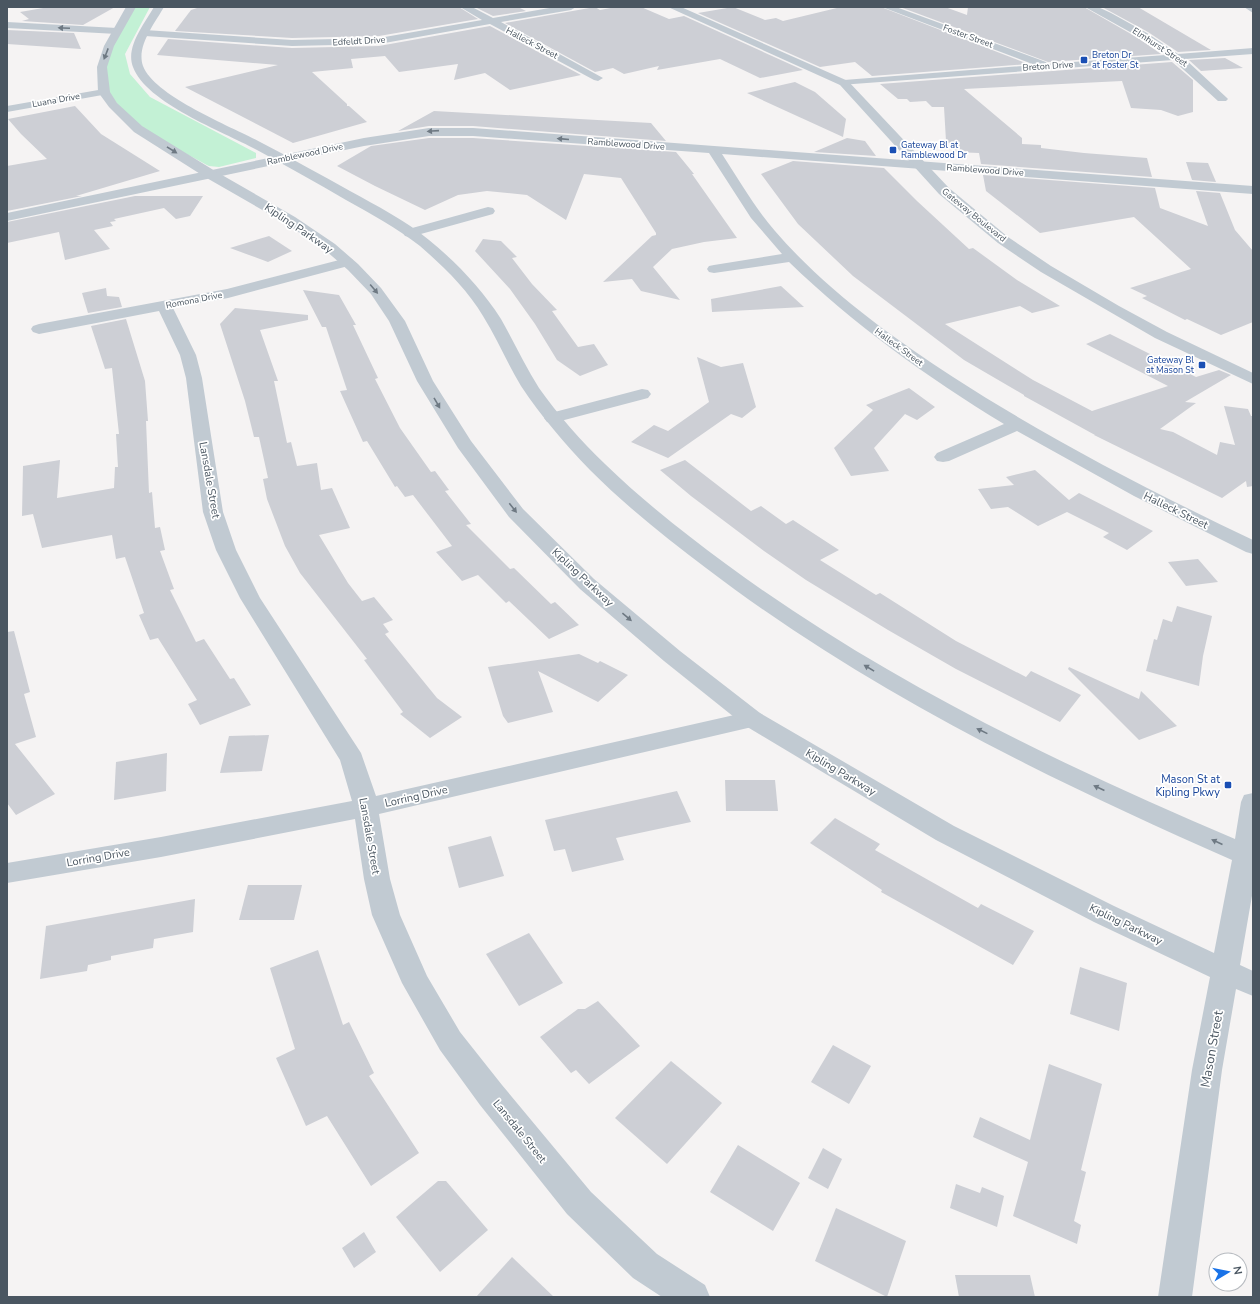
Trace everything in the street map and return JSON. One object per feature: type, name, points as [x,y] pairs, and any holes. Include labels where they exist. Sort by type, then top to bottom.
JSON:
[{"type":"street","points":[[104,92],[102,67],[109,46],[131,7]]},
{"type":"street","points":[[159,7],[136,52],[136,61],[139,70],[150,84],[186,108],[386,216],[410,232],[452,268],[488,312],[524,378],[554,418],[605,474],[690,547],[801,627],[934,707],[1076,778],[1249,856]]},
{"type":"street","name":"Halleck Street","points":[[465,7],[598,78]]},
{"type":"street","name":"Edfeldt Drive","points":[[145,33],[292,42],[329,43],[388,40],[571,7]]},
{"type":"street","name":"Gateway Boulevard","points":[[673,7],[844,83],[944,191],[976,220],[1046,269],[1134,320],[1253,378]]},
{"type":"street","name":"Foster Street","points":[[887,7],[1048,66]]},
{"type":"street","name":"Elmhurst Street","points":[[1090,7],[1120,22],[1174,57],[1202,77],[1222,99]]},
{"type":"street","points":[[1249,7],[1253,10]]},
{"type":"street","points":[[7,25],[117,31]]},
{"type":"street","name":"Breton Drive","points":[[844,83],[1253,50]]},
{"type":"street","name":"Luana Drive","points":[[7,109],[104,92]]},
{"type":"street","name":"Kipling Parkway","points":[[104,92],[113,105],[138,129],[210,174],[223,180],[290,220],[330,247],[347,262],[376,291],[397,322],[425,381],[442,410],[516,513],[587,584],[672,656],[752,720],[945,833],[1104,914],[1253,984]]},
{"type":"street","name":"Ramblewood Drive","points":[[7,217],[399,135],[450,131],[1253,190]]},
{"type":"street","name":"Halleck Street","points":[[713,150],[750,207],[770,233],[828,292],[909,355],[1016,425],[1127,486],[1253,548]]},
{"type":"street","points":[[410,232],[488,211]]},
{"type":"street","points":[[714,269],[793,257]]},
{"type":"street","name":"Romona Drive","points":[[39,329],[228,293],[347,262]]},
{"type":"street","name":"Lansdale Street","points":[[164,306],[188,355],[194,378],[214,512],[226,550],[250,598],[328,719],[352,760],[359,777],[377,879],[386,915],[416,983],[450,1042],[579,1203],[645,1266],[693,1297]]},
{"type":"street","points":[[554,418],[642,394]]},
{"type":"street","points":[[943,457],[1016,425]]},
{"type":"street","name":"Lorring Drive","points":[[7,873],[161,847],[365,808],[752,720]]},
{"type":"street","name":"Mason Street","points":[[1175,1297],[1207,1070],[1225,971],[1249,856],[1253,802]]},
{"type":"green space","points":[[135,7],[150,7],[125,54],[130,74],[150,97],[256,153],[256,158],[219,167],[209,166],[146,129],[117,103],[108,89],[105,74],[106,65],[108,56],[120,31]]},
{"type":"building","points":[[49,7],[115,7],[83,25],[22,21],[29,19],[20,12]]},
{"type":"building","points":[[200,7],[459,7],[478,19],[379,36],[292,38],[175,31],[191,10]]},
{"type":"building","points":[[475,7],[518,7],[526,11],[493,16]]},
{"type":"building","points":[[595,7],[600,10],[616,7],[641,7],[669,19],[684,16],[803,70],[760,78],[720,59],[657,70],[659,66],[624,74],[613,68],[595,72],[505,23]]},
{"type":"building","points":[[733,7],[765,20],[776,18],[783,21],[841,7],[881,7],[1028,64],[872,76],[855,62],[820,67],[698,13]]},
{"type":"building","points":[[900,7],[945,7],[967,15],[968,7],[1084,7],[1138,38],[1161,54],[1048,62]]},
{"type":"building","points":[[1102,7],[1138,7],[1211,50],[1178,52],[1148,32]]},
{"type":"building","points":[[490,26],[581,75],[510,90],[485,73],[454,80],[458,64],[399,72],[385,56],[351,59],[353,68],[312,72],[347,104],[347,106],[349,106],[367,122],[293,143],[185,87],[278,65],[157,55],[168,39],[292,48],[379,46]]},
{"type":"building","points":[[7,30],[74,33],[81,49],[7,44]]},
{"type":"building","points":[[1225,58],[1243,68],[1201,71],[1189,60]]},
{"type":"building","points":[[1172,62],[1193,80],[1193,112],[1178,116],[1161,110],[1131,108],[1122,81],[964,89],[1022,138],[1022,144],[1041,145],[1041,148],[1084,153],[1147,158],[1152,177],[981,164],[979,153],[954,152],[954,147],[946,141],[944,107],[932,107],[926,101],[910,102],[907,99],[898,99],[880,84]]},
{"type":"building","points":[[795,82],[815,92],[846,119],[843,137],[747,93]]},
{"type":"building","points":[[75,106],[101,134],[160,171],[76,196],[82,196],[7,211],[7,166],[47,159],[8,119]]},
{"type":"building","points":[[434,111],[651,123],[666,141],[473,126],[429,126],[398,131]]},
{"type":"building","points":[[429,138],[473,138],[676,152],[694,174],[692,174],[737,238],[704,242],[672,249],[653,267],[680,300],[641,291],[632,279],[603,282],[652,236],[656,235],[621,178],[584,174],[566,220],[527,195],[487,191],[458,195],[425,210],[337,166],[371,146]]},
{"type":"building","points":[[847,138],[865,141],[876,156],[814,152]]},
{"type":"building","points":[[793,161],[884,168],[969,249],[973,248],[1017,280],[1060,306],[1032,313],[1020,306],[945,324],[1033,380],[1092,411],[1168,386],[1086,344],[1110,334],[1196,377],[1219,370],[1231,375],[1185,402],[1196,403],[1160,429],[1173,432],[1217,455],[1220,442],[1235,445],[1224,406],[1248,409],[1251,416],[1253,416],[1253,486],[1247,487],[1246,481],[1222,498],[1094,435],[964,360],[853,276],[798,224],[761,174]]},
{"type":"building","points":[[1186,162],[1208,163],[1216,182],[1192,180]]},
{"type":"building","points":[[983,175],[1155,188],[1160,208],[1208,226],[1196,191],[1220,193],[1235,230],[1253,251],[1253,322],[1221,335],[1187,319],[1185,320],[1142,298],[1147,296],[1130,288],[1191,269],[1134,217],[1040,233],[986,191]]},
{"type":"building","points":[[135,196],[203,196],[190,216],[176,219],[164,208],[114,219],[116,221],[110,222],[113,226],[94,230],[110,249],[65,260],[59,232],[7,243],[7,222]]},
{"type":"building","points":[[269,236],[292,251],[268,262],[230,248]]},
{"type":"building","points":[[483,239],[501,241],[517,257],[512,258],[532,284],[557,310],[552,311],[578,347],[594,344],[608,365],[580,376],[557,360],[535,324],[510,289],[475,251]]},
{"type":"building","points":[[781,286],[804,307],[712,312],[711,299]]},
{"type":"building","points":[[106,288],[107,296],[119,297],[122,307],[88,313],[82,293]]},
{"type":"building","points":[[303,290],[339,295],[356,325],[353,325],[378,378],[375,379],[400,428],[431,472],[435,471],[449,490],[445,491],[471,524],[466,525],[510,569],[514,568],[551,604],[555,602],[579,625],[549,639],[509,601],[506,603],[478,575],[462,581],[436,552],[452,546],[413,495],[405,497],[397,486],[395,487],[367,441],[363,442],[340,391],[347,390],[326,327],[322,327]]},
{"type":"building","points":[[235,308],[308,315],[308,320],[260,330],[278,381],[274,381],[287,443],[291,442],[297,466],[317,463],[321,490],[332,488],[350,528],[319,535],[348,583],[362,601],[374,597],[393,620],[383,624],[389,632],[385,634],[437,698],[462,717],[430,738],[400,714],[403,712],[364,660],[367,659],[300,573],[285,546],[267,499],[263,479],[268,478],[259,437],[254,437],[245,401],[220,324]]},
{"type":"building","points":[[126,319],[145,381],[148,421],[146,421],[149,493],[152,492],[155,528],[160,527],[165,550],[160,551],[174,589],[170,590],[196,642],[204,639],[230,679],[234,678],[251,705],[200,725],[188,704],[197,700],[158,638],[150,640],[139,615],[144,613],[125,557],[116,559],[112,535],[42,548],[33,514],[22,516],[23,466],[60,460],[57,498],[114,488],[115,467],[118,467],[116,434],[119,434],[112,368],[105,369],[91,326]]},
{"type":"building","points":[[697,357],[721,367],[743,363],[756,407],[742,418],[731,414],[668,458],[631,442],[654,425],[668,431],[709,402]]},
{"type":"building","points":[[909,388],[935,407],[917,420],[905,414],[874,448],[889,471],[851,476],[834,448],[873,410],[866,405]]},
{"type":"building","points":[[685,460],[751,511],[761,506],[786,524],[793,520],[839,550],[820,560],[876,595],[880,593],[956,641],[1026,677],[1031,671],[1081,695],[1060,722],[956,669],[888,630],[806,580],[764,551],[691,496],[660,470]]},
{"type":"building","points":[[1035,470],[1069,500],[1079,493],[1153,531],[1127,550],[1103,537],[1109,533],[1067,512],[1038,526],[1008,507],[991,509],[978,489],[1014,485],[1006,477]]},
{"type":"building","points":[[1198,559],[1218,582],[1186,586],[1168,562]]},
{"type":"building","points":[[1177,606],[1212,616],[1203,656],[1199,686],[1146,671],[1154,639],[1157,640],[1163,619],[1172,622]]},
{"type":"building","points":[[14,631],[30,692],[24,694],[36,737],[15,744],[55,794],[16,815],[7,803],[7,632]]},
{"type":"building","points":[[579,654],[598,663],[600,661],[628,675],[598,702],[538,671],[553,712],[508,723],[503,716],[488,667]]},
{"type":"building","points":[[1069,667],[1139,699],[1141,691],[1177,726],[1139,740],[1068,669]]},
{"type":"building","points":[[269,735],[262,771],[220,773],[229,736]]},
{"type":"building","points":[[167,753],[166,791],[114,800],[116,762]]},
{"type":"building","points":[[725,780],[775,780],[778,811],[726,811]]},
{"type":"building","points":[[677,791],[691,822],[616,838],[624,860],[572,872],[565,849],[554,851],[545,820]]},
{"type":"building","points":[[835,818],[880,844],[875,850],[978,908],[981,904],[1034,931],[1013,965],[881,892],[882,890],[810,843]]},
{"type":"building","points":[[491,836],[504,876],[459,888],[448,847]]},
{"type":"building","points":[[248,885],[302,885],[294,920],[239,920]]},
{"type":"building","points":[[195,899],[193,932],[154,939],[153,948],[111,956],[111,960],[88,965],[87,971],[40,979],[46,926]]},
{"type":"building","points":[[529,933],[563,983],[519,1006],[486,954]]},
{"type":"building","points":[[318,950],[343,1025],[349,1022],[374,1073],[369,1076],[419,1153],[371,1186],[327,1116],[306,1126],[276,1058],[295,1049],[270,968]]},
{"type":"building","points":[[1080,967],[1127,983],[1119,1031],[1070,1014]]},
{"type":"building","points":[[598,1001],[640,1046],[589,1084],[576,1070],[571,1073],[540,1037],[578,1009],[585,1009]]},
{"type":"building","points":[[833,1045],[871,1066],[849,1104],[811,1082]]},
{"type":"building","points":[[671,1061],[722,1103],[667,1164],[615,1118]]},
{"type":"building","points":[[1049,1064],[1102,1084],[1081,1170],[1086,1172],[1074,1221],[1081,1225],[1077,1244],[1013,1216],[1028,1162],[973,1137],[980,1117],[1030,1140]]},
{"type":"building","points":[[738,1145],[800,1183],[773,1231],[710,1192]]},
{"type":"building","points":[[823,1148],[842,1159],[828,1189],[808,1178]]},
{"type":"building","points":[[438,1181],[446,1181],[488,1230],[440,1272],[396,1217]]},
{"type":"building","points":[[956,1184],[980,1193],[982,1187],[1004,1196],[997,1227],[950,1208]]},
{"type":"building","points":[[836,1208],[906,1241],[887,1297],[815,1261]]},
{"type":"building","points":[[364,1232],[376,1252],[354,1268],[342,1248]]},
{"type":"building","points":[[512,1257],[554,1297],[476,1297]]},
{"type":"building","points":[[955,1275],[1030,1275],[1035,1297],[959,1297]]},
{"type":"place","name":"Breton Dr at Foster St","points":[[1084,60]]},
{"type":"place","name":"Gateway Bl at Ramblewood Dr","points":[[893,150]]},
{"type":"place","name":"Gateway Bl at Mason St","points":[[1202,365]]},
{"type":"place","name":"Mason St at Kipling Pkwy","points":[[1228,785]]}]
